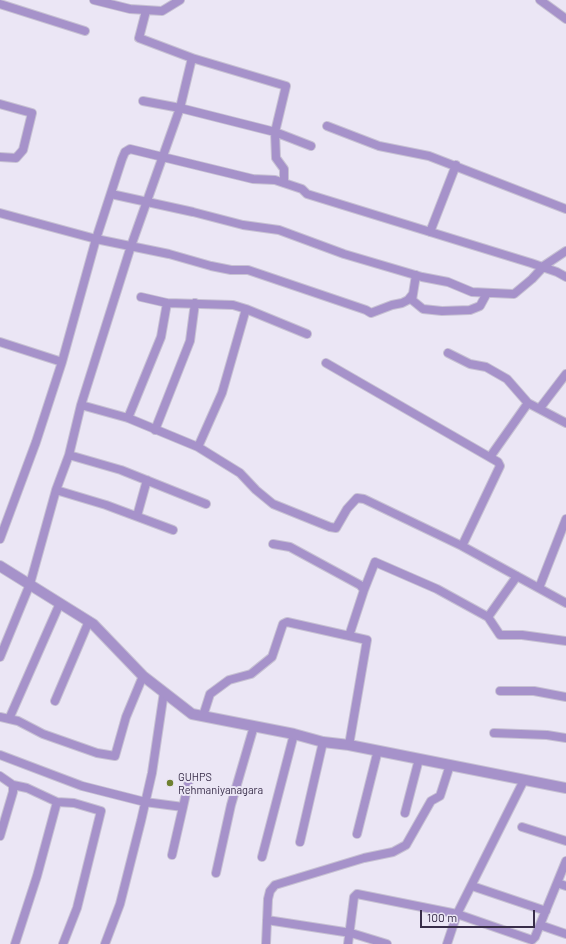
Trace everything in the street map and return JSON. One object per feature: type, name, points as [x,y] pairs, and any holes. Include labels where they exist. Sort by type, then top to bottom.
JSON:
[{"type":"street","points":[[94,0],[146,11],[162,11],[180,0]]},
{"type":"street","points":[[540,0],[566,18]]},
{"type":"street","points":[[0,4],[85,31]]},
{"type":"street","points":[[146,11],[139,38],[192,58],[286,86],[274,132],[276,158],[284,169],[284,183]]},
{"type":"street","points":[[0,657],[30,584],[56,490],[69,455],[81,405],[131,246],[180,108],[192,58]]},
{"type":"street","points":[[143,101],[180,108],[274,132],[312,146]]},
{"type":"street","points":[[0,104],[32,113],[23,150],[16,158],[0,157]]},
{"type":"street","points":[[327,126],[379,146],[429,156],[566,210]]},
{"type":"street","points":[[0,539],[36,442],[62,362],[96,239],[122,159],[125,152],[130,149],[253,180],[275,180],[302,190],[307,194],[544,267],[566,277]]},
{"type":"street","points":[[430,232],[456,166]]},
{"type":"street","points":[[111,194],[193,212],[243,225],[279,230],[344,254],[416,276],[448,282],[472,292],[514,294],[544,267],[544,265],[566,251]]},
{"type":"street","points":[[0,213],[96,239],[131,246],[218,268],[248,270],[371,313],[402,303],[408,300],[412,295]]},
{"type":"street","points":[[416,276],[412,300],[423,309],[457,312],[480,306],[487,293]]},
{"type":"street","points":[[141,297],[167,303],[233,305],[307,334]]},
{"type":"street","points":[[128,418],[161,337],[167,303]]},
{"type":"street","points":[[155,430],[190,341],[195,303]]},
{"type":"street","points":[[198,446],[222,393],[246,309]]},
{"type":"street","points":[[0,342],[62,362]]},
{"type":"street","points":[[448,353],[470,364],[486,368],[507,380],[528,403],[565,421]]},
{"type":"street","points":[[326,363],[498,462],[500,466],[462,546]]},
{"type":"street","points":[[540,408],[566,374]]},
{"type":"street","points":[[490,457],[528,403]]},
{"type":"street","points":[[81,405],[128,418],[198,446],[240,473],[256,490],[273,504],[330,527],[336,528],[347,508],[357,498],[364,499],[462,546],[566,603]]},
{"type":"street","points":[[69,455],[102,464],[147,480],[206,504]]},
{"type":"street","points":[[137,516],[147,480]]},
{"type":"street","points":[[56,490],[137,516],[173,530]]},
{"type":"street","points":[[539,588],[566,519]]},
{"type":"street","points":[[273,544],[290,547],[338,572],[360,585],[364,590]]},
{"type":"street","points":[[349,636],[375,562],[437,589],[488,617],[500,635],[522,635],[566,641]]},
{"type":"street","points":[[0,567],[89,621],[143,676],[192,714],[294,734],[323,742],[378,750],[566,788]]},
{"type":"street","points":[[488,617],[517,576]]},
{"type":"street","points":[[9,719],[60,604]]},
{"type":"street","points":[[55,701],[89,621]]},
{"type":"street","points":[[203,716],[210,694],[229,680],[251,674],[272,657],[283,624],[287,622],[367,640],[350,745]]},
{"type":"street","points":[[0,717],[18,721],[43,734],[97,753],[115,756],[126,717],[143,676]]},
{"type":"street","points":[[500,691],[534,690],[566,697]]},
{"type":"street","points":[[105,944],[120,904],[152,773],[164,692]]},
{"type":"street","points":[[216,873],[231,806],[254,726]]},
{"type":"street","points":[[494,733],[547,735],[566,738]]},
{"type":"street","points":[[262,857],[294,734]]},
{"type":"street","points":[[300,842],[323,742]]},
{"type":"street","points":[[357,834],[378,750]]},
{"type":"street","points":[[0,755],[82,786],[145,802],[182,807]]},
{"type":"street","points":[[405,813],[418,758]]},
{"type":"street","points":[[266,944],[266,920],[270,891],[275,885],[364,858],[393,852],[406,845],[432,801],[440,796],[450,765]]},
{"type":"street","points":[[0,776],[13,785],[27,788],[57,802],[74,803],[101,811],[77,908],[63,944]]},
{"type":"street","points":[[172,855],[189,780]]},
{"type":"street","points":[[447,944],[457,914],[524,780]]},
{"type":"street","points":[[0,836],[13,792],[13,785]]},
{"type":"street","points":[[15,944],[37,876],[57,802]]},
{"type":"street","points":[[522,827],[566,841]]},
{"type":"street","points":[[348,944],[351,933],[354,898],[357,894],[457,914],[532,940],[540,925],[566,861]]},
{"type":"street","points":[[557,883],[566,886]]},
{"type":"street","points":[[472,886],[546,911]]},
{"type":"street","points":[[266,920],[351,933],[387,944]]},
{"type":"street","points":[[540,925],[566,934]]},
{"type":"place","name":"GUHPS Rehmaniyanagara","points":[[170,783]]}]
